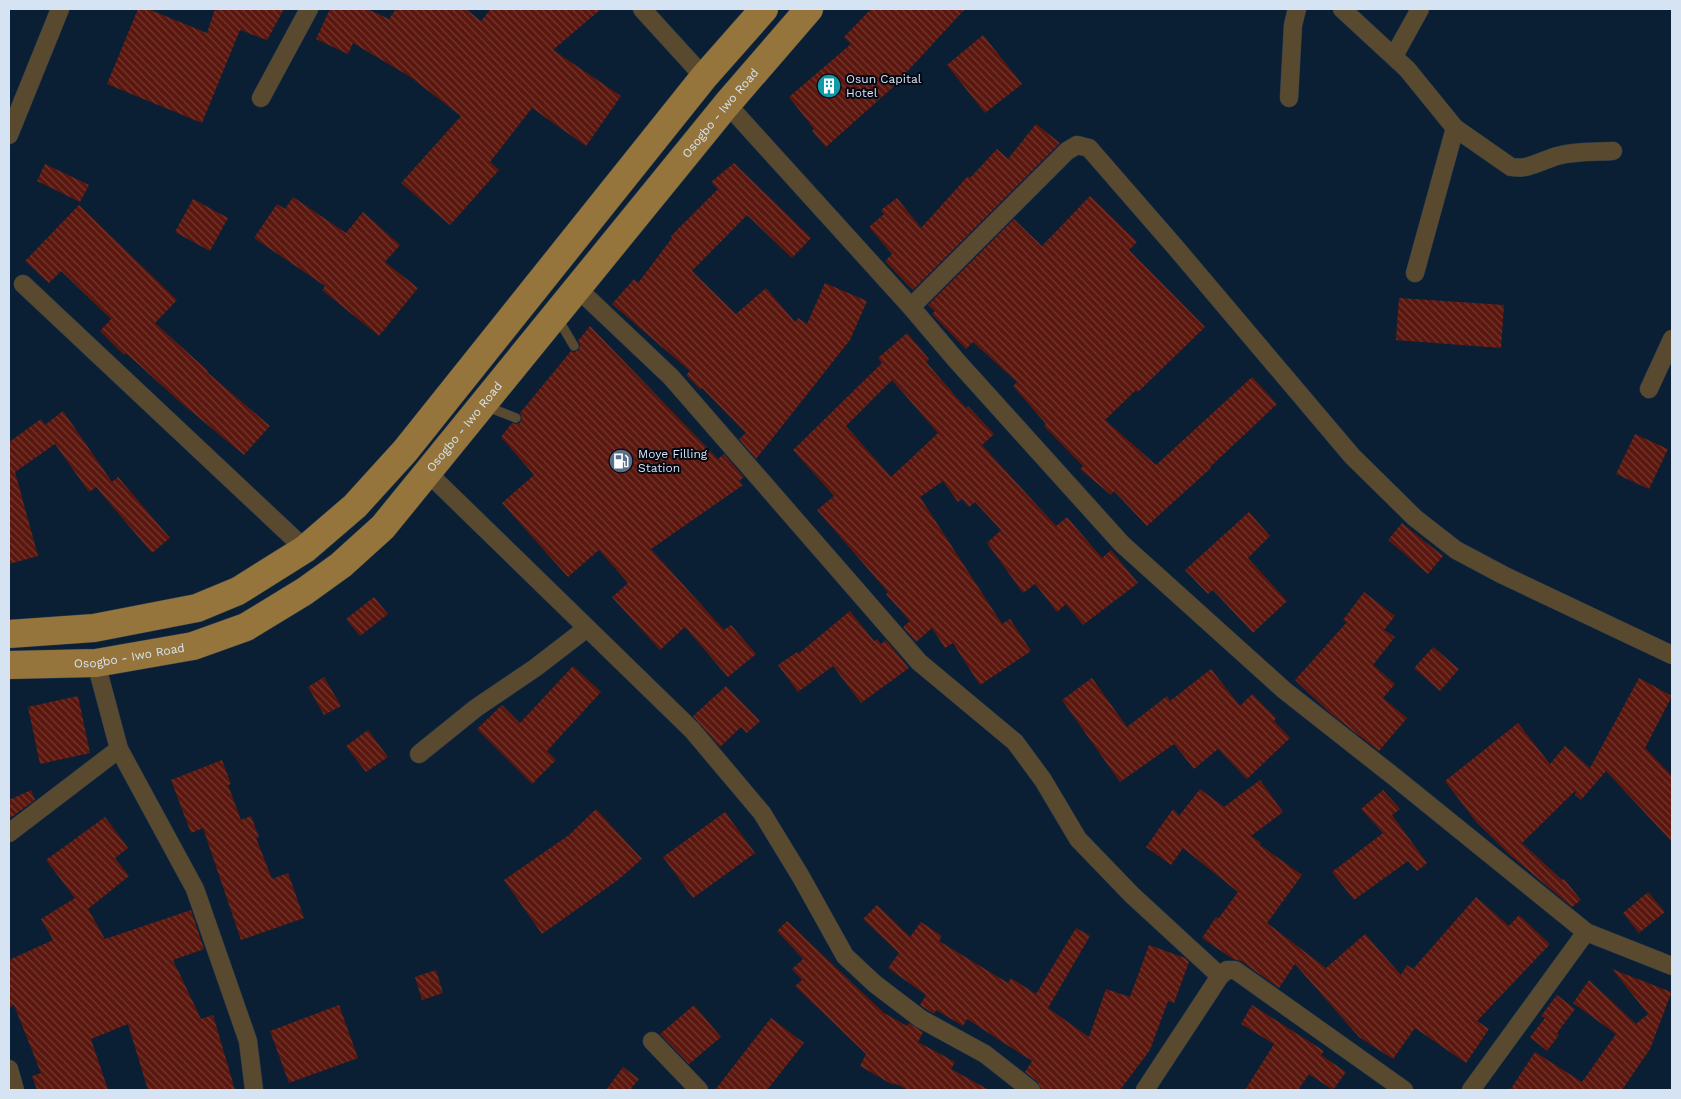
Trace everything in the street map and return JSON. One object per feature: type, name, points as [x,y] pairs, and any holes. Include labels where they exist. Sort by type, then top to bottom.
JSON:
[{"type":"main road","points":[[9,634],[94,628],[197,608],[238,591],[305,549],[355,506],[405,451],[704,77],[764,9]]},
{"type":"main road","name":"Osogbo - Iwo Road","points":[[9,665],[96,663],[193,646],[246,627],[304,591],[341,565],[383,527],[727,104],[810,9]]},
{"type":"street","points":[[9,135],[60,9]]},
{"type":"street","points":[[261,98],[309,9]]},
{"type":"street","points":[[642,9],[704,77]]},
{"type":"street","points":[[1290,98],[1293,25],[1297,9]]},
{"type":"street","points":[[1342,9],[1407,69],[1455,128],[1511,167],[1520,169],[1557,156],[1580,152],[1613,151]]},
{"type":"street","points":[[1394,56],[1420,9]]},
{"type":"street","points":[[727,104],[1122,544],[1284,690],[1586,932],[1672,967]]},
{"type":"street","points":[[1415,273],[1455,128]]},
{"type":"street","points":[[911,307],[1067,151],[1078,145],[1089,148],[1352,456],[1415,518],[1456,550],[1503,575],[1672,655]]},
{"type":"street","points":[[23,284],[305,549]]},
{"type":"street","points":[[577,288],[671,377],[919,662],[1015,742],[1043,780],[1078,839],[1132,895],[1220,976]]},
{"type":"street","points":[[1649,389],[1672,339]]},
{"type":"street","points":[[428,473],[692,730],[762,813],[801,877],[845,956],[876,984],[921,1019],[985,1054],[1031,1090]]},
{"type":"street","points":[[419,754],[476,708],[535,668],[587,628]]},
{"type":"street","points":[[96,663],[119,749],[195,889],[248,1040],[254,1090]]},
{"type":"street","points":[[9,832],[119,749]]},
{"type":"street","points":[[1471,1090],[1586,932]]},
{"type":"street","points":[[1146,1090],[1220,976],[1226,970],[1235,970],[1404,1090]]},
{"type":"street","points":[[652,1041],[699,1090]]},
{"type":"street","points":[[9,1069],[15,1090]]},
{"type":"lane","points":[[556,314],[574,346]]},
{"type":"lane","points":[[483,405],[516,418]]},
{"type":"building","points":[[138,9],[148,9],[207,33],[215,9],[284,9],[267,40],[240,30],[202,123],[107,84]]},
{"type":"building","points":[[330,9],[367,9],[389,19],[396,9],[466,9],[481,21],[491,9],[601,9],[553,50],[621,96],[586,146],[532,108],[490,162],[499,170],[450,225],[401,183],[461,116],[409,76],[353,43],[348,54],[316,39]]},
{"type":"building","points":[[871,9],[965,9],[892,88],[826,147],[812,131],[814,129],[789,97],[851,44],[844,37]]},
{"type":"building","points":[[983,35],[1022,84],[985,113],[947,65]]},
{"type":"building","points":[[1036,124],[1060,143],[913,290],[885,261],[892,254],[869,227],[884,214],[881,210],[897,198],[921,228],[968,176],[970,178],[997,149],[1008,159]]},
{"type":"building","points":[[734,163],[811,238],[792,258],[747,215],[692,271],[736,314],[766,288],[795,322],[798,318],[807,324],[825,283],[867,301],[850,340],[756,459],[739,439],[746,433],[702,388],[700,389],[686,375],[690,371],[612,304],[634,279],[638,283],[672,238],[671,236],[718,189],[711,182]]},
{"type":"building","points":[[45,164],[89,185],[80,202],[37,181]]},
{"type":"building","points":[[1090,196],[1137,242],[1129,250],[1205,327],[1138,392],[1136,390],[1105,420],[1156,465],[1252,377],[1277,404],[1211,468],[1147,526],[1114,491],[1111,495],[1080,469],[1083,466],[1044,426],[1046,424],[1013,386],[1017,382],[973,342],[966,349],[932,314],[935,311],[928,305],[1014,219],[1042,246]]},
{"type":"building","points":[[293,197],[346,233],[363,212],[400,245],[385,262],[418,288],[379,336],[322,290],[325,286],[254,238],[277,204],[285,209]]},
{"type":"building","points":[[193,199],[228,218],[210,251],[175,232]]},
{"type":"building","points":[[79,205],[177,300],[155,323],[207,372],[270,426],[244,455],[180,402],[126,353],[124,355],[100,331],[111,319],[61,271],[49,283],[25,261]]},
{"type":"building","points":[[1399,298],[1504,305],[1501,348],[1396,340]]},
{"type":"building","name":"Moye Filling Station","points":[[590,326],[718,459],[724,454],[744,477],[739,481],[743,485],[651,549],[724,630],[731,625],[756,654],[728,677],[685,627],[660,650],[612,597],[628,583],[599,550],[568,577],[502,503],[534,475],[501,437],[512,423],[520,423],[522,418],[520,413],[571,351],[575,352],[579,349],[578,341]]},
{"type":"building","points":[[907,333],[929,359],[926,362],[966,408],[968,406],[994,434],[982,445],[1056,526],[1067,517],[1102,558],[1111,550],[1138,583],[1083,625],[1066,604],[1057,612],[1035,584],[1023,593],[987,543],[1001,530],[975,502],[969,507],[962,499],[958,502],[943,481],[920,497],[1002,624],[1010,619],[1031,651],[980,685],[953,643],[945,648],[932,628],[916,642],[903,627],[910,621],[886,594],[888,592],[817,510],[834,496],[793,450],[882,363],[878,358]],"holes":[[[892,380],[938,433],[891,477],[846,426]]]},
{"type":"building","points":[[63,411],[112,482],[118,477],[170,538],[152,553],[96,487],[89,492],[55,444],[15,472],[38,556],[9,564],[9,442],[41,419],[45,425]]},
{"type":"building","points":[[1635,434],[1668,449],[1649,489],[1616,474]]},
{"type":"building","points":[[1249,512],[1270,536],[1248,558],[1287,601],[1253,633],[1213,590],[1208,594],[1185,570]]},
{"type":"building","points":[[1402,523],[1443,556],[1428,574],[1388,540]]},
{"type":"building","points":[[1364,592],[1395,616],[1384,630],[1395,637],[1373,665],[1395,684],[1383,698],[1407,718],[1379,751],[1330,713],[1295,680],[1347,622],[1343,620]]},
{"type":"building","points":[[374,597],[388,614],[360,636],[346,619]]},
{"type":"building","points":[[850,611],[874,641],[877,639],[881,644],[886,640],[909,668],[861,703],[833,666],[798,692],[778,665],[797,652],[798,654]]},
{"type":"building","points":[[1433,647],[1459,669],[1440,691],[1414,668]]},
{"type":"building","points":[[573,666],[601,692],[547,751],[556,760],[532,784],[477,729],[502,705],[520,723]]},
{"type":"building","points":[[1211,669],[1240,706],[1252,694],[1276,718],[1274,721],[1290,738],[1247,779],[1218,749],[1194,769],[1174,744],[1120,782],[1062,700],[1092,678],[1127,727],[1167,696],[1170,701]]},
{"type":"building","points":[[324,677],[341,706],[324,715],[308,687]]},
{"type":"building","points":[[1639,678],[1672,696],[1645,748],[1672,776],[1672,842],[1606,771],[1581,800],[1575,795],[1575,791],[1522,843],[1562,880],[1564,879],[1581,900],[1572,907],[1511,856],[1477,823],[1445,781],[1518,723],[1550,764],[1565,746],[1590,768]]},
{"type":"building","points":[[726,686],[760,721],[747,733],[741,727],[720,747],[693,716]]},
{"type":"building","points":[[78,696],[90,753],[40,764],[28,707]]},
{"type":"building","points":[[368,730],[388,757],[366,772],[346,746]]},
{"type":"building","points":[[222,760],[231,784],[228,785],[241,820],[251,816],[259,837],[256,838],[272,879],[288,873],[304,918],[241,940],[203,828],[191,833],[171,780]]},
{"type":"building","points":[[1260,780],[1283,812],[1251,836],[1261,843],[1260,845],[1302,875],[1267,923],[1326,968],[1365,934],[1401,975],[1407,965],[1413,969],[1476,897],[1509,926],[1519,915],[1550,944],[1477,1021],[1489,1029],[1466,1063],[1415,1028],[1393,1059],[1359,1037],[1295,964],[1279,988],[1241,961],[1233,959],[1202,938],[1216,917],[1218,919],[1238,892],[1183,848],[1171,865],[1146,847],[1173,809],[1179,816],[1200,789],[1224,807]]},
{"type":"building","points":[[31,790],[35,800],[9,819],[9,800]]},
{"type":"building","points":[[1383,790],[1400,809],[1392,815],[1427,863],[1417,871],[1408,861],[1354,900],[1332,872],[1383,833],[1361,809]]},
{"type":"building","points":[[596,809],[642,859],[618,880],[542,934],[504,880],[569,835]]},
{"type":"building","points":[[725,812],[755,853],[693,898],[663,857]]},
{"type":"building","points":[[105,817],[128,848],[115,858],[129,876],[88,909],[105,939],[191,910],[204,949],[173,960],[201,1019],[213,1015],[235,1090],[148,1090],[128,1024],[91,1039],[108,1090],[37,1090],[32,1076],[41,1073],[14,1005],[9,1008],[9,960],[53,940],[41,919],[75,898],[46,860]]},
{"type":"building","points":[[1648,892],[1665,912],[1639,933],[1623,913]]},
{"type":"building","points":[[877,905],[910,937],[921,922],[942,936],[939,941],[1008,983],[1011,978],[1036,994],[1076,928],[1090,936],[1048,1008],[1089,1037],[1106,989],[1130,997],[1149,945],[1185,958],[1189,962],[1174,1003],[1168,1001],[1150,1050],[1120,1090],[1041,1090],[1038,1082],[1025,1072],[1032,1061],[967,1019],[963,1026],[936,1010],[934,1014],[920,1005],[926,995],[888,968],[899,953],[863,919]]},
{"type":"building","points":[[787,921],[884,1013],[907,1026],[909,1023],[923,1032],[918,1042],[955,1062],[951,1069],[989,1090],[908,1090],[894,1083],[893,1085],[860,1066],[866,1054],[795,986],[802,980],[792,969],[803,959],[777,931]]},
{"type":"building","points":[[1612,969],[1672,991],[1650,1049],[1622,1090],[1510,1090],[1535,1052],[1582,1082],[1616,1034],[1573,1003],[1589,980],[1636,1024],[1648,1014]]},
{"type":"building","points":[[436,970],[443,993],[422,1000],[415,977]]},
{"type":"building","points":[[1557,995],[1575,1009],[1557,1033],[1559,1035],[1547,1051],[1530,1037],[1545,1018],[1541,1016]]},
{"type":"building","points":[[339,1005],[358,1058],[289,1083],[270,1031]]},
{"type":"building","points":[[694,1005],[721,1037],[689,1064],[660,1034]]},
{"type":"building","points":[[1252,1005],[1324,1051],[1321,1055],[1346,1072],[1333,1090],[1309,1074],[1298,1090],[1245,1090],[1274,1044],[1241,1024]]},
{"type":"building","points":[[771,1018],[804,1043],[767,1090],[715,1090]]},
{"type":"building","points":[[623,1067],[639,1079],[630,1090],[606,1090]]},
{"type":"place","name":"Osun Capital Hotel","points":[[829,86]]},
{"type":"place","name":"Moye Filling Station","points":[[621,461]]}]
